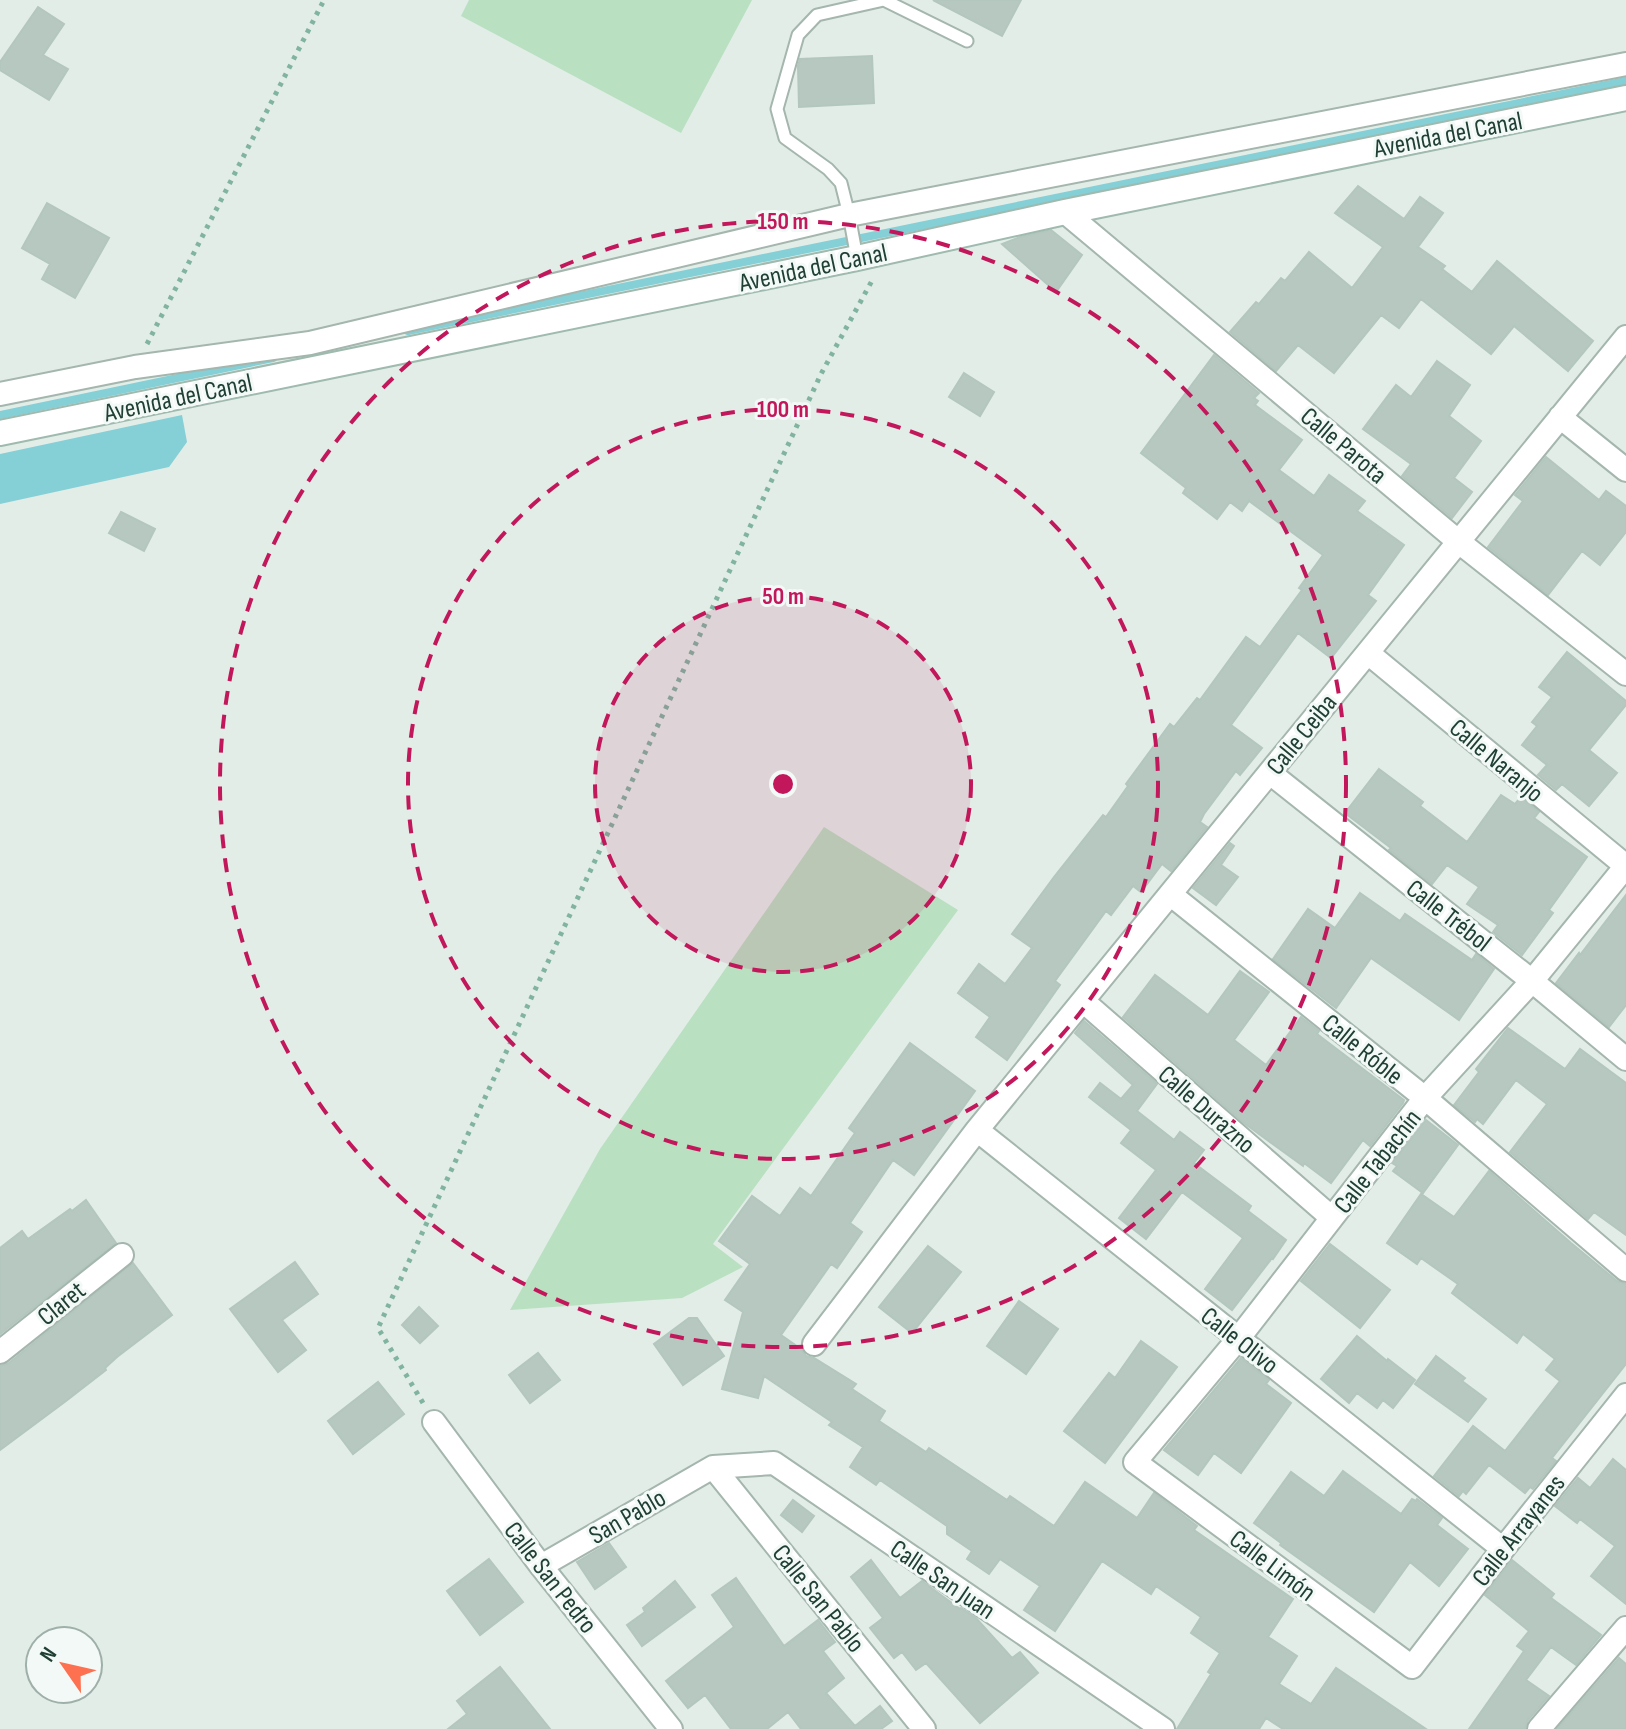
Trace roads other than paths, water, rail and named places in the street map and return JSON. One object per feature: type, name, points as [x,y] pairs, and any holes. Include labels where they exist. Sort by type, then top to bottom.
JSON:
[{"type":"street","points":[[0,394],[135,367],[310,343],[853,241],[1626,64]]},
{"type":"street","name":"Avenida del Canal","points":[[0,433],[853,241],[888,252],[1065,212],[1626,98]]},
{"type":"street","name":"Calle Parota","points":[[1065,212],[1459,542],[1626,674]]},
{"type":"street","name":"Calle Ceiba","points":[[814,1344],[977,1130],[1626,337]]},
{"type":"street","points":[[1560,417],[1626,470]]},
{"type":"street","name":"Calle Naranjo","points":[[1368,653],[1626,866]]},
{"type":"street","name":"Calle Trébol","points":[[1270,773],[1626,1059]]},
{"type":"street","name":"Calle Tabachín","points":[[1135,1462],[1238,1339],[1425,1098],[1532,981],[1626,866]]},
{"type":"street","name":"Calle Róble","points":[[1170,894],[1425,1098],[1626,1270]]},
{"type":"street","name":"Calle Durazno","points":[[1083,1001],[1332,1218]]},
{"type":"street","name":"Calle Olivo","points":[[977,1130],[1503,1549]]},
{"type":"street","name":"Claret","points":[[0,1352],[122,1255]]},
{"type":"street","name":"Calle Arrayanes","points":[[1412,1667],[1626,1395]]},
{"type":"street","name":"Calle San Pedro","points":[[434,1422],[541,1566],[671,1729]]},
{"type":"street","name":"Calle Limón","points":[[1135,1462],[1412,1667]]},
{"type":"street","name":"Calle San Juan","points":[[713,1467],[774,1463],[1163,1729]]},
{"type":"street","name":"San Pablo","points":[[541,1566],[713,1467]]},
{"type":"street","name":"Calle San Pablo","points":[[713,1467],[924,1729]]},
{"type":"street","points":[[1539,1729],[1622,1639]]},
{"type":"lane","points":[[853,241],[841,183],[828,169],[785,138],[777,109],[798,35],[817,15],[884,0],[967,41]]},
{"type":"water","points":[[182,415],[187,442],[169,467],[0,504],[0,454]]},
{"type":"waterway","points":[[408,331],[1626,81]]},
{"type":"waterway","points":[[0,415],[273,358]]}]
